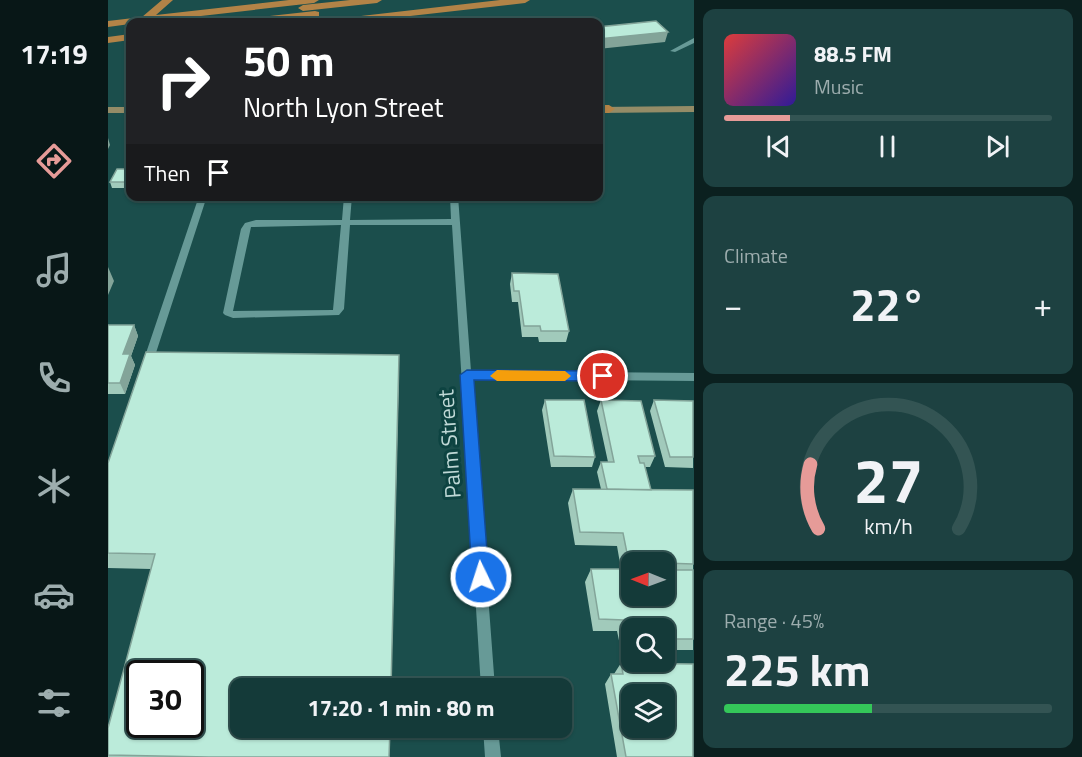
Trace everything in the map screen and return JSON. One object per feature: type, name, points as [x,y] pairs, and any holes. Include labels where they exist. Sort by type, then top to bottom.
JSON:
[{"type":"highway","points":[[146,18],[168,0]]},
{"type":"highway","points":[[108,14],[235,0]]},
{"type":"highway","points":[[160,18],[314,0]]},
{"type":"highway","points":[[217,18],[377,0]]},
{"type":"highway","points":[[368,18],[525,0]]},
{"type":"highway","points":[[277,18],[345,10],[410,13]]},
{"type":"highway","points":[[108,24],[126,22]]},
{"type":"highway","points":[[108,31],[126,29]]},
{"type":"highway","points":[[108,40],[126,38]]},
{"type":"main road","points":[[603,109],[693,109]]},
{"type":"main road","points":[[108,110],[126,110]]},
{"type":"street","points":[[673,51],[693,40]]},
{"type":"street","points":[[144,372],[201,201]]},
{"type":"street","points":[[348,201],[347,224],[339,309],[336,313],[233,315],[228,313],[245,229],[248,225],[256,223],[347,224],[456,222]]},
{"type":"street","name":"Palm Street","points":[[454,201],[487,678]]},
{"type":"street","points":[[467,375],[693,377]]},
{"type":"street","points":[[492,738],[493,757]]},
{"type":"building","points":[[656,21],[668,32],[603,38],[603,26]]},
{"type":"building","points":[[117,169],[126,169],[126,182],[110,182]]},
{"type":"building","points":[[512,273],[558,274],[569,331],[541,331],[540,326],[524,326],[519,291],[514,291]]},
{"type":"building","points":[[108,325],[134,325],[123,354],[130,354],[120,383],[108,383]]},
{"type":"building","points":[[146,352],[399,355],[391,678],[230,678],[230,738],[390,738],[389,757],[108,755],[108,728],[126,661],[126,738],[204,738],[204,660],[126,660],[155,554],[108,553],[108,463]]},
{"type":"building","points":[[545,400],[584,400],[595,457],[554,456]]},
{"type":"building","points":[[601,400],[641,401],[655,456],[638,456],[640,463],[644,463],[651,490],[607,489],[601,462],[614,462]]},
{"type":"building","points":[[654,400],[693,401],[693,457],[670,457]]},
{"type":"building","points":[[573,489],[693,490],[693,564],[675,563],[675,552],[627,552],[623,533],[580,532]]},
{"type":"building","points":[[591,569],[621,569],[621,606],[675,606],[675,570],[693,570],[693,639],[675,639],[675,618],[599,619]]},
{"type":"building","points":[[675,664],[693,664],[693,757],[626,757],[623,738],[675,738],[675,684],[621,684],[621,729],[611,674],[675,672]]},
{"type":"slow traffic","points":[[497,376],[565,376]]},
{"type":"route","points":[[481,577],[467,375],[603,376]]}]
